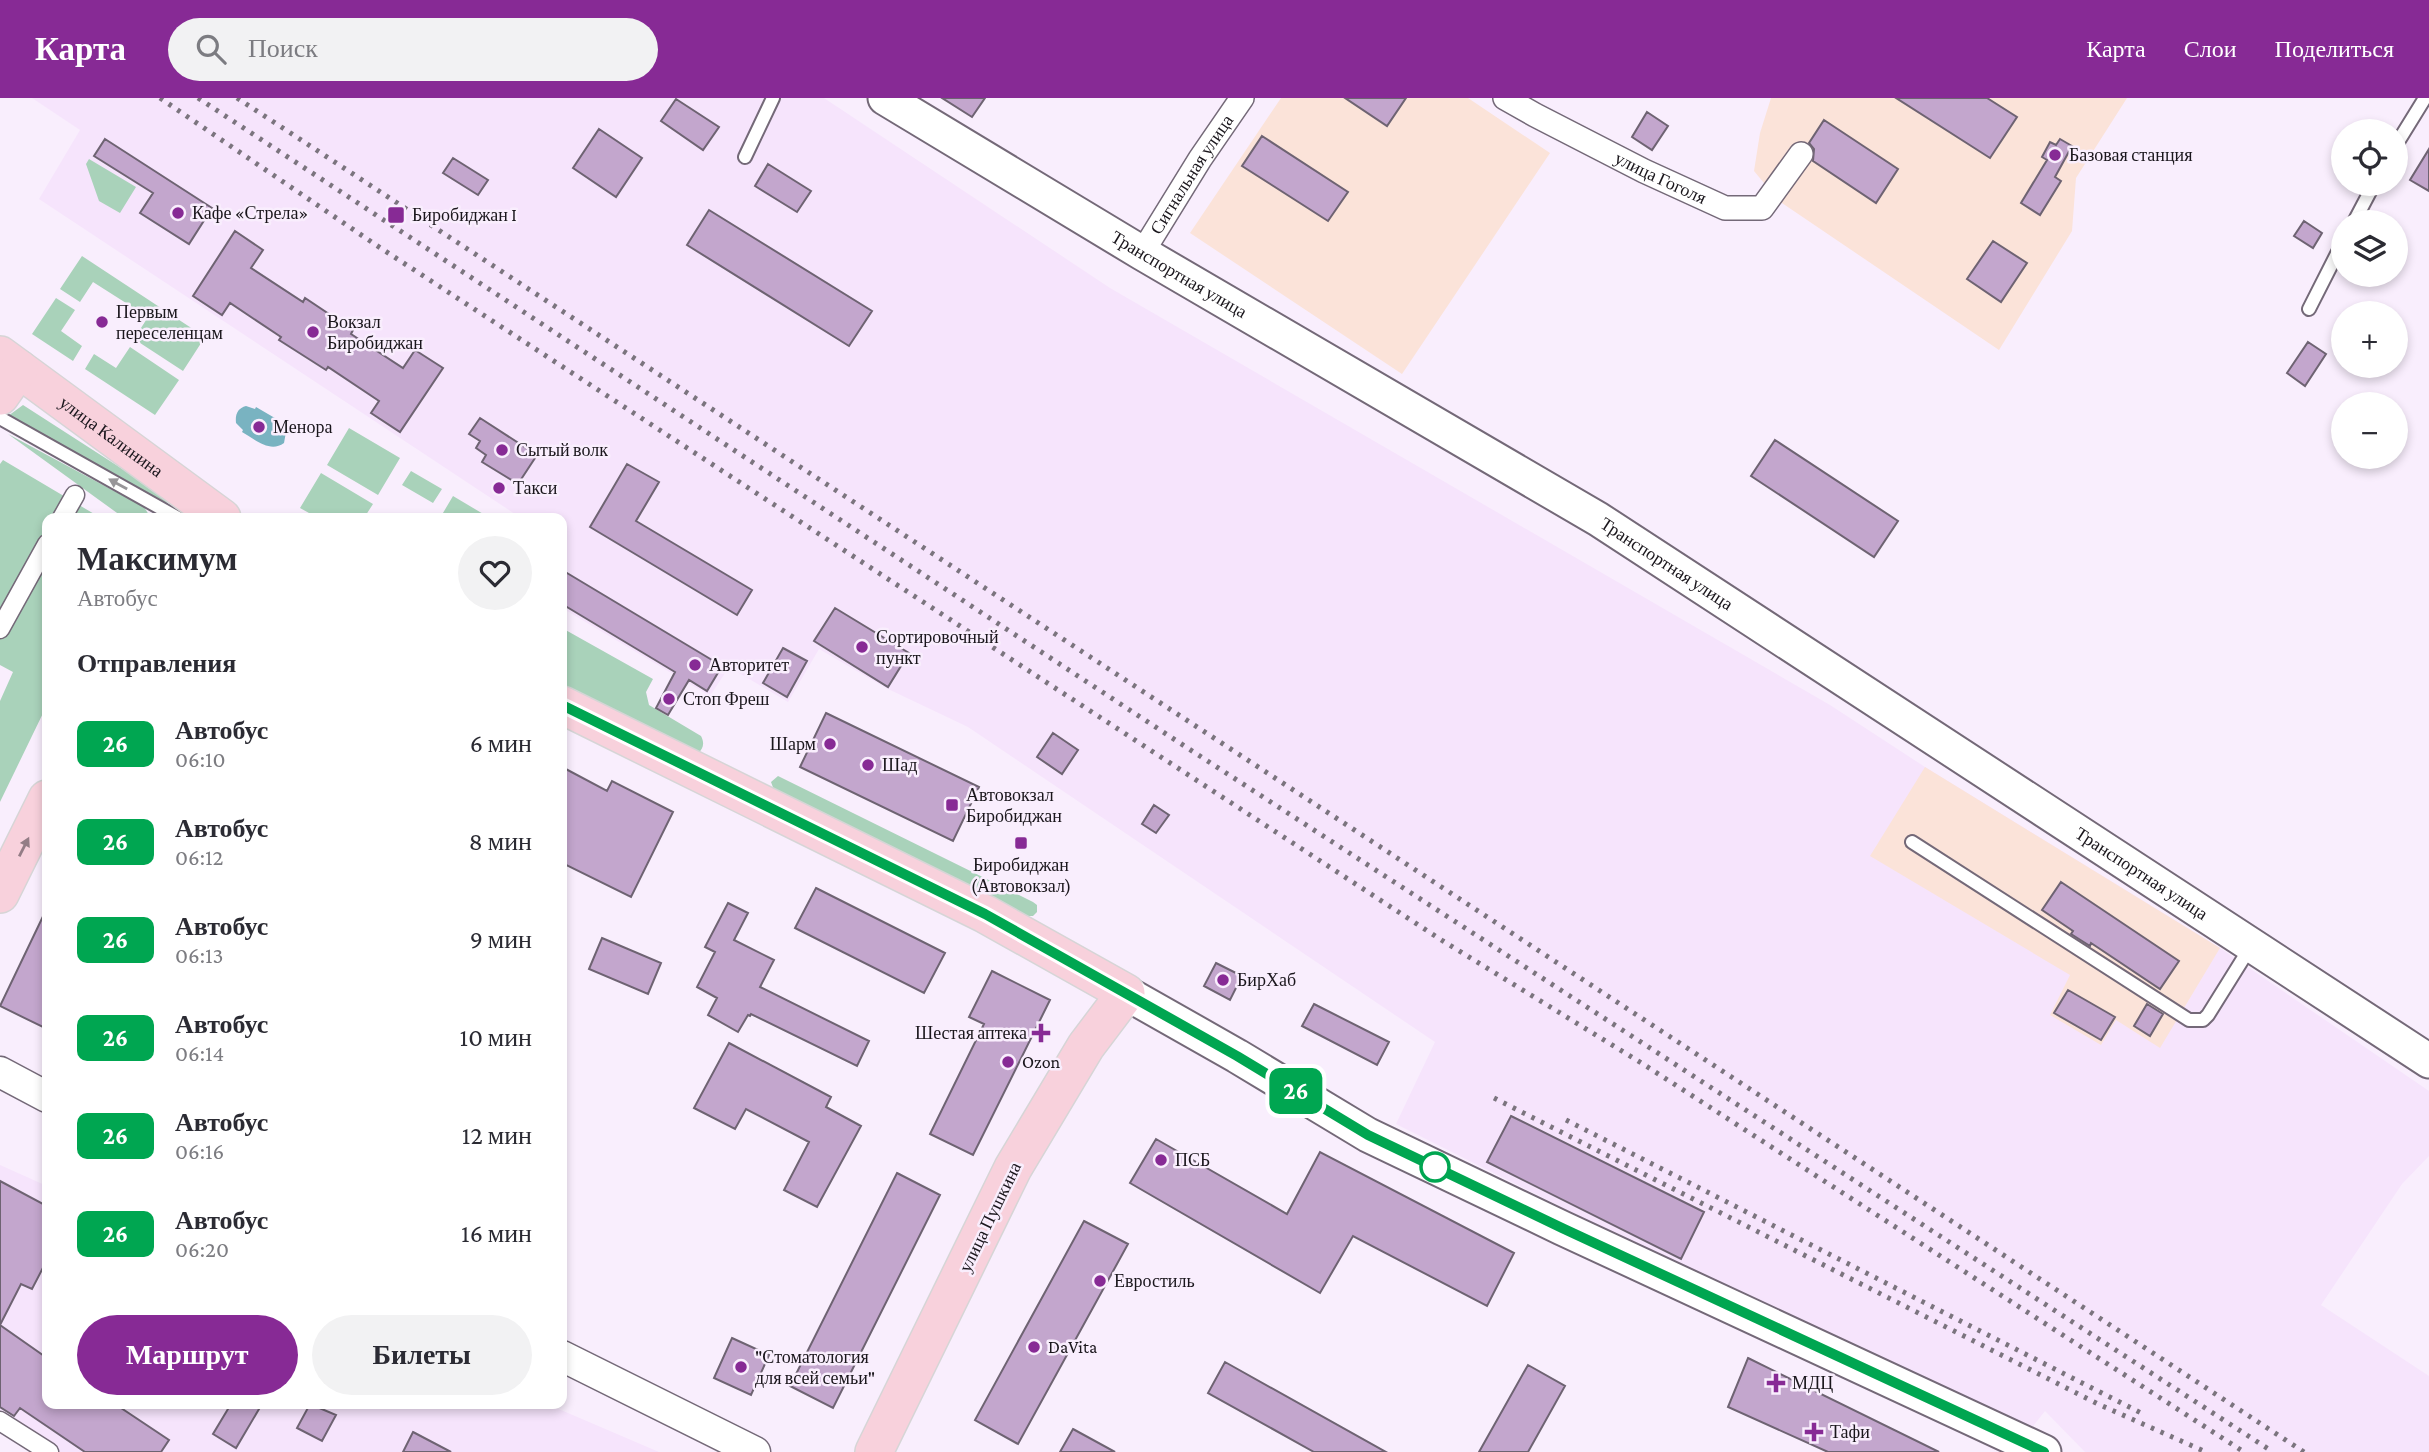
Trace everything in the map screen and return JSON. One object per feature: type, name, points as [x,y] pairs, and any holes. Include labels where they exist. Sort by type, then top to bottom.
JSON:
[{"type":"main road","name":"Транспортная улица","points":[[885,98],[1142,253],[1598,519],[2429,1061]]},
{"type":"main road","name":"улица Калинина","points":[[6,373],[196,513]]},
{"type":"main road","points":[[567,707],[985,914],[1237,1056],[1368,1135],[2044,1452]]},
{"type":"main road","points":[[0,894],[42,809]]},
{"type":"main road","name":"улица Пушкина","points":[[874,1452],[1013,1168],[1086,1046],[1126,993]]},
{"type":"street","name":"Сигнальная улица","points":[[1142,253],[1200,159],[1242,98]]},
{"type":"street","name":"улица Гоголя","points":[[1505,98],[1644,172],[1725,208],[1762,208],[1801,154]]},
{"type":"street","points":[[65,513],[75,495]]},
{"type":"street","points":[[0,629],[42,553]]},
{"type":"street","points":[[0,1072],[42,1094]]},
{"type":"street","points":[[567,1358],[755,1452]]},
{"type":"street","points":[[0,1420],[48,1452]]},
{"type":"lane","points":[[745,157],[773,98]]},
{"type":"lane","points":[[2408,126],[2425,98]]},
{"type":"lane","points":[[2309,309],[2331,266]]},
{"type":"lane","points":[[0,418],[195,513]]},
{"type":"lane","points":[[1912,842],[2189,1020],[2203,1020],[2208,1016],[2251,945]]},
{"type":"shaded area","points":[[32,98],[824,98],[1110,288],[1830,705],[1925,767],[2220,948],[2429,1091],[2429,1156],[2402,1184],[2321,1305],[2429,1376],[2429,1452],[2085,1452],[2045,1411],[2026,1435],[1396,1124],[1435,1042],[968,727],[886,688],[819,649],[788,702],[729,667],[710,696],[567,611],[567,513],[513,513],[39,199],[80,130]]},
{"type":"shaded area","points":[[1281,98],[1468,98],[1550,153],[1402,374],[1190,233]]},
{"type":"shaded area","points":[[1771,98],[2127,98],[2076,178],[2072,231],[1999,350],[1779,201],[1754,171],[1760,133]]},
{"type":"shaded area","points":[[1925,767],[2220,948],[2160,1048],[2116,1020],[2101,1045],[2050,1015],[2070,975],[1870,856]]},
{"type":"shaded area","points":[[0,1165],[42,1184],[42,1409],[559,1409],[659,1452],[48,1452],[0,1420]]},
{"type":"green space","points":[[89,159],[136,187],[120,213],[99,201],[86,164]]},
{"type":"green space","points":[[82,256],[205,337],[183,371],[134,339],[148,317],[93,282],[80,302],[60,289]]},
{"type":"green space","points":[[56,298],[75,310],[61,331],[82,346],[73,361],[32,334]]},
{"type":"green space","points":[[130,347],[179,380],[155,415],[85,369],[94,354],[116,368]]},
{"type":"green space","points":[[23,405],[169,499],[167,503],[8,416]]},
{"type":"green space","points":[[349,428],[400,458],[378,495],[327,465]]},
{"type":"green space","points":[[8,434],[144,507],[148,513],[117,513]]},
{"type":"green space","points":[[3,460],[93,513],[42,513],[42,715],[0,802],[0,701],[13,672],[0,665],[0,464]]},
{"type":"green space","points":[[411,471],[442,489],[433,503],[402,485]]},
{"type":"green space","points":[[321,473],[373,504],[367,513],[309,513],[300,508]]},
{"type":"green space","points":[[453,496],[482,513],[443,513]]},
{"type":"green space","points":[[567,631],[653,679],[646,692],[649,705],[701,736],[703,746],[698,754],[567,692]]},
{"type":"green space","points":[[778,776],[1033,902],[1037,905],[1037,912],[1033,916],[1026,916],[774,790],[771,782]]},
{"type":"water","points":[[246,406],[256,407],[280,421],[279,424],[286,432],[284,443],[268,446],[242,432],[236,423],[236,417],[239,410]]},
{"type":"building","points":[[942,98],[985,98],[972,117]]},
{"type":"building","points":[[1345,98],[1406,98],[1387,126]]},
{"type":"building","points":[[1896,98],[1987,98],[2017,117],[1990,158]]},
{"type":"building","points":[[676,99],[719,127],[703,150],[661,121]]},
{"type":"building","points":[[1647,112],[1668,126],[1652,150],[1632,137]]},
{"type":"building","points":[[1824,120],[1898,169],[1876,203],[1813,161],[1814,149],[1809,143]]},
{"type":"building","points":[[599,129],[642,158],[616,197],[573,168]]},
{"type":"building","points":[[1262,136],[1348,192],[1328,221],[1242,166]]},
{"type":"building","points":[[105,139],[212,208],[189,244],[140,213],[153,193],[94,156]]},
{"type":"building","points":[[2060,139],[2072,146],[2055,177],[2061,181],[2040,215],[2021,203],[2047,160],[2042,157],[2050,142],[2056,145]]},
{"type":"building","points":[[2429,149],[2429,191],[2410,180]]},
{"type":"building","points":[[453,158],[488,180],[478,195],[443,173]]},
{"type":"building","points":[[768,164],[811,191],[797,212],[755,186]]},
{"type":"building","points":[[709,210],[872,311],[849,346],[687,245]]},
{"type":"building","points":[[2304,221],[2322,233],[2313,248],[2294,236]]},
{"type":"building","name":"Вокзал Биробиджан","points":[[235,231],[263,250],[251,268],[303,302],[305,298],[353,330],[351,334],[403,368],[415,350],[443,368],[400,432],[371,413],[379,401],[328,367],[326,370],[279,340],[281,337],[230,303],[222,315],[193,296]]},
{"type":"building","points":[[1993,241],[2027,263],[2001,302],[1967,279]]},
{"type":"building","points":[[2308,342],[2326,354],[2305,386],[2287,373]]},
{"type":"building","points":[[480,418],[537,455],[518,484],[482,462],[486,455],[476,448],[480,441],[469,434]]},
{"type":"building","points":[[1775,440],[1898,521],[1874,557],[1751,476]]},
{"type":"building","points":[[627,464],[659,482],[636,521],[752,590],[737,615],[590,527]]},
{"type":"building","points":[[567,573],[722,666],[707,691],[689,680],[668,715],[656,708],[675,672],[567,607]]},
{"type":"building","name":"Сортировочный пункт","points":[[835,608],[909,653],[888,687],[814,641]]},
{"type":"building","points":[[783,648],[807,661],[787,697],[763,683]]},
{"type":"building","points":[[826,713],[979,787],[953,841],[800,767]]},
{"type":"building","points":[[1053,733],[1078,750],[1062,774],[1037,757]]},
{"type":"building","points":[[567,770],[607,791],[612,781],[673,812],[631,897],[567,865]]},
{"type":"building","points":[[1154,805],[1169,815],[1156,833],[1142,824]]},
{"type":"building","points":[[2061,882],[2179,961],[2160,989],[2091,943],[2090,946],[2071,934],[2073,931],[2042,910]]},
{"type":"building","points":[[816,888],[945,953],[924,993],[795,928]]},
{"type":"building","points":[[728,903],[748,913],[734,940],[774,960],[760,987],[869,1041],[857,1066],[751,1014],[738,1032],[708,1015],[717,998],[697,987],[715,952],[705,947]]},
{"type":"building","points":[[42,918],[42,1027],[0,1006]]},
{"type":"building","points":[[602,938],[661,963],[648,994],[589,969]]},
{"type":"building","points":[[1216,963],[1242,976],[1230,1000],[1204,986]]},
{"type":"building","points":[[992,971],[1050,1000],[973,1155],[930,1134],[984,1024],[969,1017]]},
{"type":"building","points":[[2068,990],[2115,1017],[2101,1040],[2054,1013]]},
{"type":"building","points":[[1314,1004],[1389,1042],[1377,1065],[1302,1026]]},
{"type":"building","points":[[2147,1004],[2163,1014],[2150,1036],[2134,1026]]},
{"type":"building","points":[[729,1043],[831,1097],[826,1107],[861,1126],[817,1207],[784,1190],[809,1142],[746,1109],[735,1129],[694,1108]]},
{"type":"building","points":[[1511,1116],[1704,1212],[1681,1259],[1487,1162]]},
{"type":"building","points":[[1156,1139],[1287,1214],[1320,1152],[1514,1253],[1487,1306],[1353,1236],[1320,1293],[1130,1183]]},
{"type":"building","points":[[897,1173],[940,1195],[833,1408],[790,1386]]},
{"type":"building","points":[[0,1181],[42,1203],[42,1270],[32,1289],[21,1284],[0,1325]]},
{"type":"building","points":[[1084,1221],[1128,1244],[1018,1444],[975,1420]]},
{"type":"building","points":[[0,1325],[42,1354],[42,1409],[122,1409],[169,1440],[161,1452],[85,1452],[20,1408],[14,1416],[0,1407]]},
{"type":"building","name":"\"Стоматология для всей семьи\"","points":[[732,1338],[769,1355],[751,1395],[714,1378]]},
{"type":"building","points":[[1748,1358],[1939,1452],[1828,1452],[1728,1407]]},
{"type":"building","points":[[1225,1362],[1386,1452],[1314,1452],[1208,1393]]},
{"type":"building","points":[[1528,1365],[1565,1386],[1528,1452],[1479,1452]]},
{"type":"building","points":[[228,1409],[259,1409],[236,1448],[213,1434]]},
{"type":"building","points":[[307,1409],[322,1409],[336,1415],[322,1441],[297,1428]]},
{"type":"building","points":[[1073,1429],[1115,1452],[1060,1452]]},
{"type":"building","points":[[413,1432],[451,1452],[403,1452]]},
{"type":"railway","points":[[160,98],[376,245],[1443,941],[1643,1064],[2244,1452]]},
{"type":"railway","points":[[198,98],[1186,747],[2273,1452]]},
{"type":"railway","points":[[237,98],[2304,1452]]},
{"type":"railway","points":[[1494,1098],[2098,1404],[2206,1452]]},
{"type":"railway","points":[[1566,1120],[2145,1415]]},
{"type":"bus line","name":"26","points":[[567,708],[985,914],[1237,1056],[1368,1135],[2044,1452]]},
{"type":"place","name":"Базовая станция","points":[[2055,155]]},
{"type":"place","name":"Кафе «Стрела»","points":[[178,213]]},
{"type":"place","name":"Биробиджан I","points":[[396,215]]},
{"type":"place","name":"Первым переселенцам","points":[[102,322]]},
{"type":"place","name":"Вокзал Биробиджан","points":[[313,332]]},
{"type":"place","name":"Менора","points":[[259,427]]},
{"type":"place","name":"Сытый волк","points":[[502,450]]},
{"type":"place","name":"Такси","points":[[499,488]]},
{"type":"place","name":"Сортировочный пункт","points":[[862,647]]},
{"type":"place","name":"Авторитет","points":[[695,665]]},
{"type":"place","name":"Стоп Фреш","points":[[669,699]]},
{"type":"place","name":"Шарм","points":[[830,744]]},
{"type":"place","name":"Шад","points":[[868,765]]},
{"type":"place","name":"Автовокзал Биробиджан","points":[[952,805]]},
{"type":"place","name":"Биробиджан (Автовокзал)","points":[[1021,843]]},
{"type":"place","name":"БирХаб","points":[[1223,980]]},
{"type":"place","name":"Шестая аптека","points":[[1041,1033]]},
{"type":"place","name":"Ozon","points":[[1008,1062]]},
{"type":"place","name":"ПСБ","points":[[1161,1160]]},
{"type":"place","name":"Евростиль","points":[[1100,1281]]},
{"type":"place","name":"DaVita","points":[[1034,1347]]},
{"type":"place","name":"\"Стоматология для всей семьи\"","points":[[741,1367]]},
{"type":"place","name":"МДЦ","points":[[1776,1383]]},
{"type":"place","name":"Тафи","points":[[1814,1432]]}]
